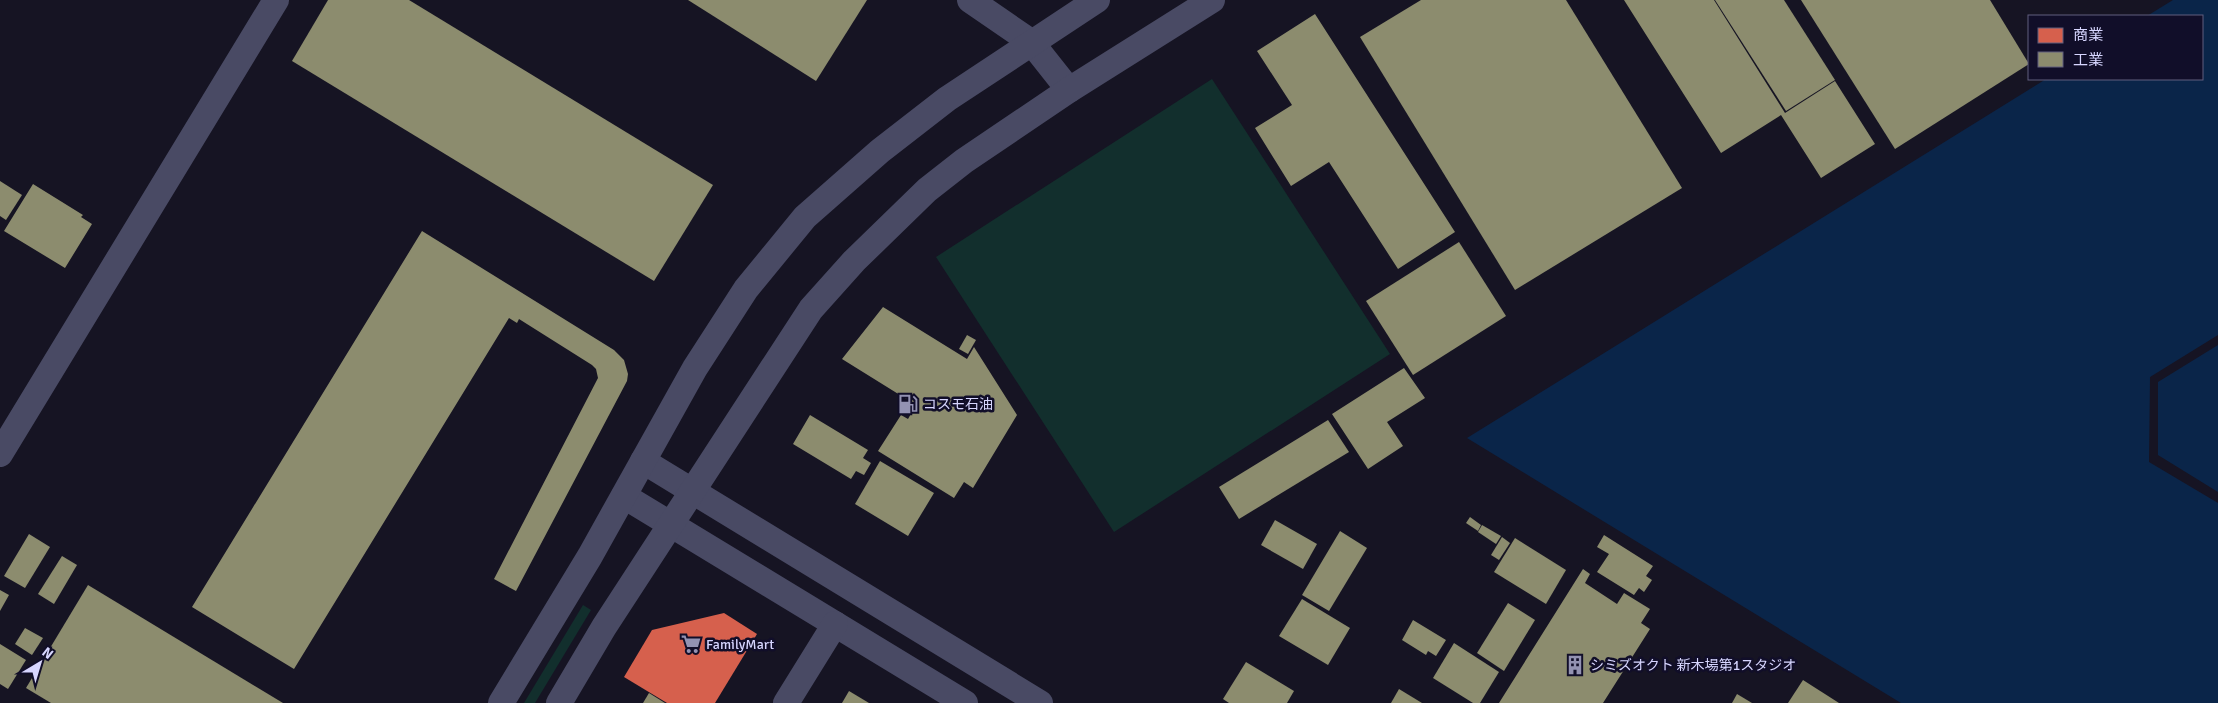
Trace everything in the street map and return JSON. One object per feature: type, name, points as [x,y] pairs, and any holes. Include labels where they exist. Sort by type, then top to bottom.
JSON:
[{"type":"street","points":[[0,454],[276,0]]},
{"type":"street","points":[[970,0],[1032,42],[1069,90]]},
{"type":"street","points":[[501,703],[590,556],[696,368],[746,289],[805,217],[880,151],[947,99],[1097,0]]},
{"type":"street","points":[[558,703],[604,627],[811,309],[854,261],[927,190],[964,161],[1069,90],[1212,0]]},
{"type":"street","points":[[643,461],[1040,703]]},
{"type":"street","points":[[624,496],[965,703]]},
{"type":"street","points":[[786,703],[834,624]]},
{"type":"green space","points":[[1212,79],[1390,354],[1114,532],[936,257]]},
{"type":"green space","points":[[583,605],[591,610],[535,703],[524,703]]},
{"type":"water","points":[[2173,0],[2218,0],[2218,703],[1901,703],[1467,438],[2044,80],[2203,80],[2203,15],[2149,15]]},
{"type":"pier","points":[[2218,335],[2218,345],[2158,382],[2158,455],[2218,492],[2218,503],[2149,462],[2150,377]]},
{"type":"building: 商業","points":[[724,613],[757,634],[715,703],[667,703],[624,677],[652,630]]},
{"type":"building: 工業","points":[[328,0],[409,0],[713,185],[654,281],[292,61]]},
{"type":"building: 工業","points":[[688,0],[867,0],[816,81]]},
{"type":"building: 工業","points":[[1421,0],[1566,0],[1682,188],[1515,290],[1360,37]]},
{"type":"building: 工業","points":[[1624,0],[1714,0],[1785,113],[1835,81],[1875,144],[1821,178],[1781,115],[1721,153]]},
{"type":"building: 工業","points":[[1715,0],[1784,0],[1835,80],[1786,111]]},
{"type":"building: 工業","points":[[1801,0],[1990,0],[2028,65],[1895,149]]},
{"type":"building: 工業","points":[[1315,14],[1455,232],[1398,269],[1329,162],[1291,186],[1255,128],[1292,105],[1257,51]]},
{"type":"building: 工業","points":[[0,181],[22,195],[6,220],[0,216]]},
{"type":"building: 工業","points":[[33,184],[83,215],[81,217],[92,224],[65,268],[4,231]]},
{"type":"building: 工業","points":[[422,231],[614,350],[624,360],[628,374],[627,381],[516,591],[494,579],[598,378],[596,369],[592,365],[519,319],[517,323],[509,318],[294,669],[192,607]]},
{"type":"building: 工業","points":[[1459,242],[1506,316],[1413,375],[1366,301]]},
{"type":"building: 工業","points":[[883,307],[967,359],[974,347],[1017,415],[973,488],[964,482],[954,498],[878,451],[901,415],[908,419],[916,405],[842,359]]},
{"type":"building: 工業","points":[[967,335],[976,340],[968,354],[959,349]]},
{"type":"building: 工業","points":[[1404,368],[1425,398],[1387,422],[1403,446],[1368,469],[1332,414]]},
{"type":"building: 工業","points":[[810,415],[868,450],[863,458],[871,463],[864,475],[856,471],[851,479],[793,444]]},
{"type":"building: 工業","points":[[1328,420],[1349,452],[1239,519],[1219,487]]},
{"type":"building: 工業","points":[[880,461],[934,493],[908,536],[855,504]]},
{"type":"building: 工業","points":[[1470,517],[1481,525],[1478,531],[1466,523]]},
{"type":"building: 工業","points":[[1275,520],[1317,544],[1303,569],[1261,545]]},
{"type":"building: 工業","points":[[1482,525],[1501,536],[1496,544],[1478,532]]},
{"type":"building: 工業","points":[[1340,531],[1367,548],[1329,611],[1302,595]]},
{"type":"building: 工業","points":[[29,534],[50,547],[25,588],[4,576]]},
{"type":"building: 工業","points":[[1604,535],[1653,566],[1646,576],[1652,580],[1644,592],[1639,588],[1634,595],[1597,572],[1609,554],[1597,547]]},
{"type":"building: 工業","points":[[1502,537],[1510,543],[1499,560],[1491,555]]},
{"type":"building: 工業","points":[[1515,538],[1566,570],[1546,604],[1494,572]]},
{"type":"building: 工業","points":[[62,556],[77,565],[54,604],[38,594]]},
{"type":"building: 工業","name":"シミズオクト 新木場第1スタジオ","points":[[1583,569],[1590,574],[1585,583],[1617,604],[1624,593],[1650,609],[1641,623],[1650,629],[1603,703],[1499,703]]},
{"type":"building: 工業","points":[[88,585],[283,703],[51,703],[26,688]]},
{"type":"building: 工業","points":[[0,590],[9,595],[0,611]]},
{"type":"building: 工業","points":[[1302,599],[1350,628],[1328,665],[1279,636]]},
{"type":"building: 工業","points":[[1508,603],[1535,620],[1504,671],[1477,653]]},
{"type":"building: 工業","points":[[1413,620],[1446,640],[1436,656],[1428,651],[1426,655],[1402,640]]},
{"type":"building: 工業","points":[[25,628],[43,638],[32,655],[15,644]]},
{"type":"building: 工業","points":[[1454,643],[1499,672],[1480,703],[1473,703],[1433,678]]},
{"type":"building: 工業","points":[[0,644],[26,660],[8,689],[0,684]]},
{"type":"building: 工業","points":[[1246,662],[1294,691],[1287,703],[1229,703],[1223,699]]},
{"type":"building: 工業","points":[[1803,680],[1839,703],[1788,703]]},
{"type":"building: 工業","points":[[1399,689],[1422,703],[1391,703]]},
{"type":"building: 工業","points":[[849,691],[869,703],[842,703]]},
{"type":"building: 工業","points":[[649,693],[665,703],[643,703]]},
{"type":"building: 工業","points":[[1737,694],[1752,703],[1732,703]]},
{"type":"place","name":"コスモ石油","points":[[908,404]]},
{"type":"place","name":"FamilyMart","points":[[691,644]]},
{"type":"place","name":"シミズオクト 新木場第1スタジオ","points":[[1575,665]]}]
